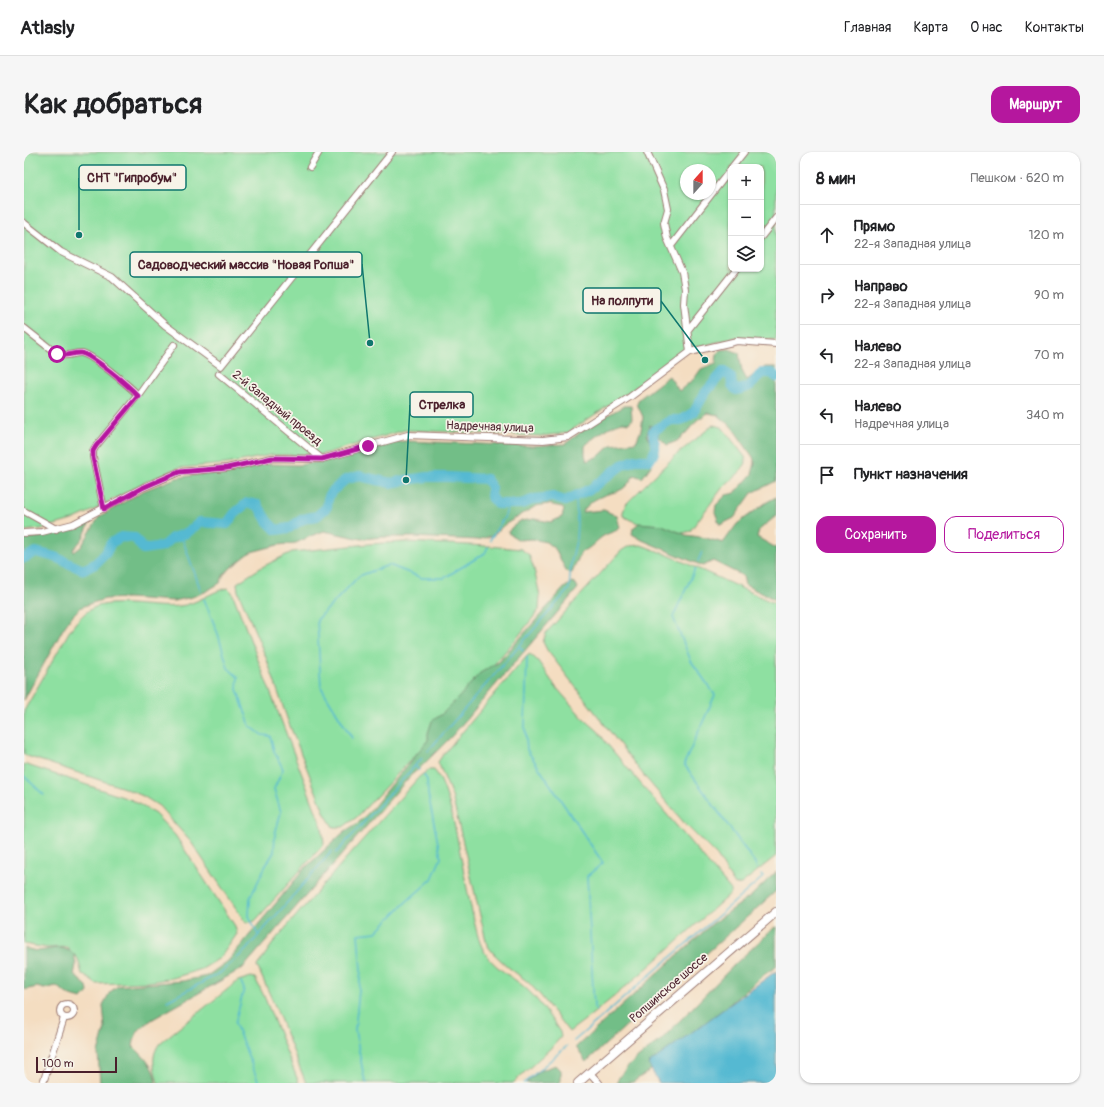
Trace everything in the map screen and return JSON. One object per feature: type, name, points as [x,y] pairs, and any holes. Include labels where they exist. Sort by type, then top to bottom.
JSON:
[{"type":"main road","name":"Ропшинское шоссе","points":[[578,1083],[776,912]]},
{"type":"street","points":[[310,167],[320,152]]},
{"type":"street","points":[[24,223],[61,252],[112,277],[166,325],[221,366],[392,152]]},
{"type":"street","points":[[735,164],[744,152]]},
{"type":"street","points":[[649,154],[664,190],[668,209],[664,223],[667,238],[677,257],[682,272],[690,352]]},
{"type":"street","points":[[671,246],[728,173]]},
{"type":"street","points":[[762,236],[776,218]]},
{"type":"street","points":[[687,331],[734,272]]},
{"type":"street","points":[[24,328],[57,354],[64,356],[81,353],[91,356],[138,396]]},
{"type":"street","name":"Надречная улица","points":[[24,532],[42,532],[73,524],[142,488],[179,472],[227,468],[272,458],[322,459],[408,435],[543,440],[568,436],[630,397],[690,352],[737,341],[776,344]]},
{"type":"street","points":[[104,509],[93,458],[93,451],[138,396],[174,345]]},
{"type":"street","name":"2-й Западный проезд","points":[[218,374],[322,459]]},
{"type":"street","points":[[24,511],[56,529]]},
{"type":"street","points":[[43,1083],[64,1018]]},
{"type":"street","points":[[590,1073],[599,1083]]},
{"type":"green space","points":[[24,152],[776,152],[776,340],[737,337],[686,350],[626,394],[567,433],[541,436],[405,430],[320,455],[271,455],[227,464],[178,468],[141,484],[94,510],[72,520],[41,529],[24,531]]},
{"type":"green space","points":[[729,349],[739,353],[742,371],[747,380],[765,367],[776,367],[776,481],[752,493],[734,518],[720,525],[715,512],[716,505],[726,495],[735,493],[752,474],[755,463],[753,457],[732,427],[718,415],[708,413],[697,420],[677,441],[667,445],[659,437],[658,430],[650,425],[647,434],[653,451],[651,466],[642,478],[634,475],[630,482],[622,489],[596,499],[582,512],[604,510],[617,516],[620,528],[605,535],[588,549],[581,552],[572,573],[566,571],[556,550],[546,542],[532,539],[519,540],[508,533],[511,528],[520,521],[534,519],[551,522],[562,517],[564,510],[562,507],[548,504],[536,506],[504,525],[494,535],[478,540],[415,537],[382,537],[362,539],[324,531],[296,543],[278,545],[251,552],[224,574],[220,583],[205,592],[192,597],[174,601],[128,598],[105,599],[80,608],[63,629],[24,700],[24,539],[59,532],[91,520],[83,538],[73,550],[74,552],[81,547],[99,517],[143,491],[176,478],[266,464],[298,465],[320,462],[389,443],[405,441],[531,446],[565,444],[590,425],[624,406],[631,406],[632,419],[629,423],[623,422],[608,428],[585,446],[587,461],[599,456],[611,445],[636,442],[641,430],[643,417],[637,404],[639,399],[669,376],[679,391],[694,379],[701,369],[716,363],[717,354],[720,350]]},
{"type":"green space","points":[[713,425],[722,427],[745,457],[746,463],[740,472],[723,487],[690,531],[684,533],[653,527],[637,523],[623,516],[626,504],[676,455]]},
{"type":"green space","points":[[776,497],[776,516],[759,530],[757,537],[776,548],[776,600],[745,585],[743,576],[713,561],[703,566],[642,540],[632,534],[633,528],[639,523],[662,525],[686,535],[706,538],[723,543],[737,524]]},
{"type":"green space","points":[[406,542],[521,549],[529,555],[534,569],[540,596],[539,610],[517,638],[419,751],[357,817],[343,827],[333,827],[325,814],[288,721],[267,660],[238,591],[237,583],[262,567],[292,552],[369,544]]},
{"type":"green space","points":[[641,545],[668,555],[776,604],[776,856],[741,884],[735,885],[717,856],[686,825],[645,777],[547,650],[543,642],[546,633],[621,551],[629,546]]},
{"type":"green space","points":[[572,582],[576,584],[578,588],[574,593],[452,736],[411,775],[243,968],[153,1019],[139,1030],[133,1046],[145,1058],[151,1067],[154,1072],[156,1083],[100,1083],[98,1053],[105,1028],[103,1005],[110,992],[118,986],[183,981],[207,976],[228,961],[305,868],[345,831],[358,823],[371,810],[428,740],[428,733],[432,721],[442,714],[460,696],[480,673],[499,662],[564,588]]},
{"type":"green space","points":[[228,588],[232,592],[322,827],[324,844],[255,921],[246,923],[191,842],[159,806],[143,796],[124,788],[24,755],[24,711],[69,632],[86,613],[93,608],[112,604],[169,607],[185,605]]},
{"type":"green space","points":[[530,654],[538,661],[555,686],[582,717],[598,731],[607,744],[731,890],[731,893],[652,964],[569,1032],[528,982],[508,967],[487,945],[452,796],[438,762]]},
{"type":"green space","points":[[24,764],[132,800],[155,814],[175,835],[235,926],[237,934],[220,958],[202,969],[173,978],[149,982],[96,984],[82,974],[78,959],[67,947],[47,948],[24,944]]},
{"type":"green space","points":[[428,770],[434,770],[439,777],[449,803],[477,934],[482,947],[487,956],[496,966],[522,985],[543,1007],[560,1032],[561,1037],[513,1083],[306,1083],[257,966],[276,939],[349,855],[419,777]]},
{"type":"green space","points":[[776,872],[776,891],[586,1062],[576,1047],[712,924],[751,896]]},
{"type":"green space","points":[[776,926],[776,967],[765,974],[658,1065],[633,1082],[617,1083],[628,1066],[660,1041],[735,964]]},
{"type":"green space","points":[[24,947],[36,951],[60,948],[74,954],[76,965],[74,975],[87,986],[88,992],[82,999],[70,996],[56,986],[44,989],[37,987],[24,990]]},
{"type":"green space","points":[[251,977],[255,978],[264,996],[299,1083],[158,1083],[154,1067],[154,1057],[160,1043],[238,981]]},
{"type":"green space","points":[[556,1065],[561,1070],[561,1081],[559,1083],[526,1083],[539,1071]]},
{"type":"water","points":[[776,971],[776,1083],[659,1083],[648,1064]]},
{"type":"waterway","points":[[24,558],[36,552],[55,557],[83,570],[95,564],[106,553],[111,543],[121,537],[135,538],[143,549],[163,546],[172,538],[187,533],[200,522],[227,524],[235,513],[247,503],[258,505],[267,521],[276,530],[289,528],[303,519],[317,516],[327,507],[331,492],[345,480],[359,476],[391,483],[428,477],[486,479],[492,488],[491,496],[497,504],[521,504],[535,499],[553,497],[565,501],[592,488],[622,465],[635,460],[650,460],[655,449],[653,431],[671,420],[681,420],[694,412],[705,393],[724,371],[731,377],[732,385],[736,390],[751,385],[761,373],[772,373],[776,377]]},
{"type":"waterway","points":[[428,751],[569,589],[571,563],[576,541],[576,496]]},
{"type":"waterway","points":[[490,540],[505,516],[508,505]]},
{"type":"waterway","points":[[181,535],[201,591]]},
{"type":"waterway","points":[[352,738],[321,687],[317,620],[359,576],[389,565],[422,578],[444,578],[485,553],[488,547]]},
{"type":"waterway","points":[[698,561],[702,552]]},
{"type":"waterway","points":[[695,569],[673,617],[691,661],[715,695],[684,764],[755,863],[757,869]]},
{"type":"waterway","points":[[204,599],[218,634],[228,668],[238,677],[237,689],[250,726],[262,735],[270,736],[274,751],[283,769],[274,789],[281,812],[275,834],[274,852],[250,898],[249,916],[258,935]]},
{"type":"waterway","points":[[520,647],[523,651]]},
{"type":"waterway","points":[[527,657],[525,726],[527,750],[603,863],[587,876],[594,1008],[597,1011]]},
{"type":"waterway","points":[[336,853],[422,758]]},
{"type":"waterway","points":[[415,766],[419,770]]},
{"type":"waterway","points":[[367,1083],[364,1077],[355,1030],[361,970],[358,934],[376,932],[432,879],[441,858],[428,794],[427,780],[424,775]]},
{"type":"waterway","points":[[24,776],[44,795]]},
{"type":"waterway","points":[[167,1001],[220,973],[245,951],[332,851]]},
{"type":"waterway","points":[[574,1041],[763,877],[761,875]]},
{"type":"waterway","points":[[241,982],[244,989],[235,1023],[259,1083]]},
{"type":"waterway","points":[[524,1083],[567,1046]]},
{"type":"place","name":"СНТ \"Гипробум\"","points":[[79,235]]},
{"type":"place","name":"Садоводческий массив \"Новая Ропша\"","points":[[370,343]]},
{"type":"place","name":"На полпути","points":[[705,360]]},
{"type":"place","name":"Стрелка","points":[[406,480]]},
{"type":"route","points":[[57,354],[64,356],[81,353],[91,356],[138,396],[93,451],[93,458],[104,509],[142,488],[179,472],[227,468],[272,458],[322,459],[368,446]]}]
